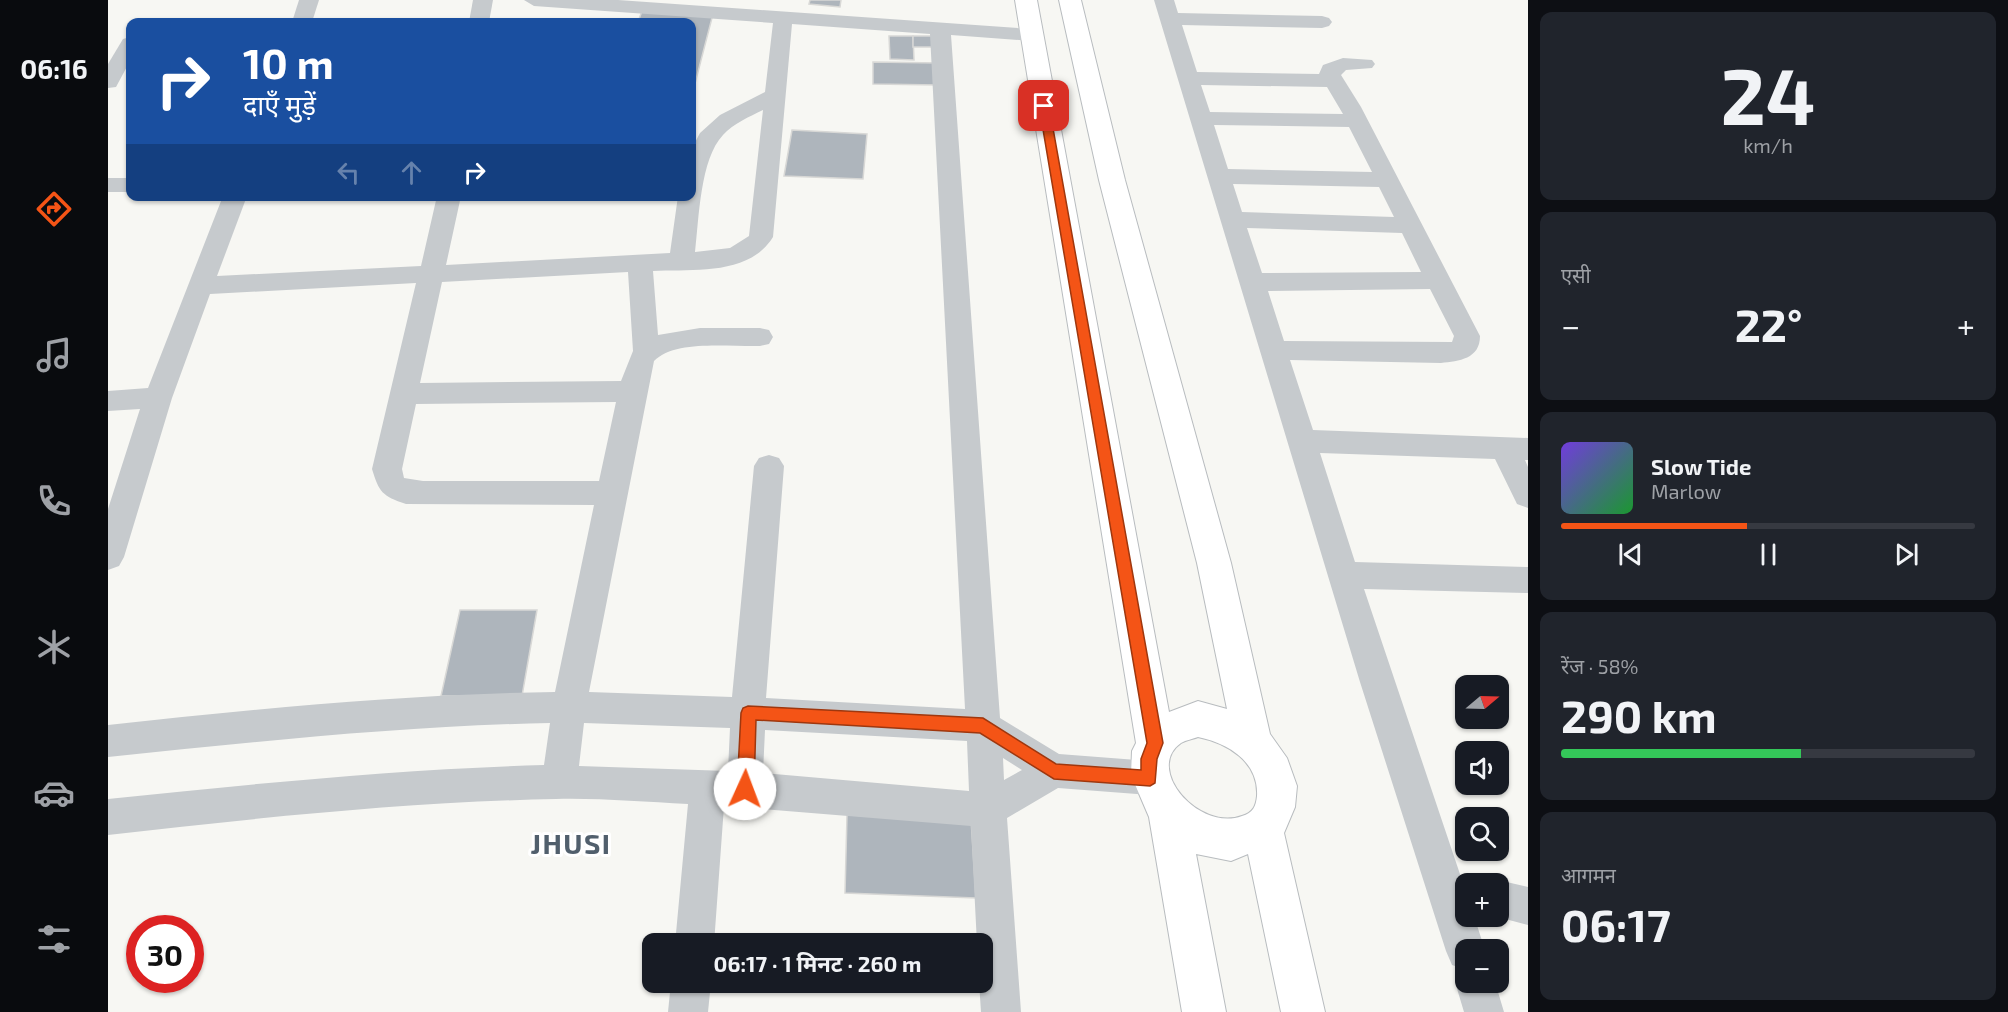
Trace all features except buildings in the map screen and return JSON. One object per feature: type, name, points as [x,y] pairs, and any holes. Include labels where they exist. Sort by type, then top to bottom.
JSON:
[{"type":"highway","points":[[1026,0],[1158,778],[1204,1012]]},
{"type":"highway","points":[[1070,0],[1112,180],[1214,563],[1253,741]]},
{"type":"highway","points":[[1198,719],[1218,722],[1236,729],[1253,741],[1267,758],[1275,776],[1278,795],[1274,814],[1263,828],[1248,838],[1227,841],[1216,839],[1185,828],[1158,778],[1166,730],[1180,722],[1198,719]]},
{"type":"highway","points":[[1263,828],[1304,1012]]},
{"type":"street","points":[[303,18],[309,0]]},
{"type":"street","points":[[480,18],[483,0]]},
{"type":"street","points":[[534,0],[1032,35]]},
{"type":"street","points":[[1322,22],[1166,9],[1345,575],[1455,891]]},
{"type":"street","points":[[201,286],[720,259],[741,254],[755,246],[761,237],[783,18]]},
{"type":"street","points":[[940,29],[1001,1012]]},
{"type":"street","points":[[108,82],[126,37]]},
{"type":"street","points":[[1273,350],[1441,353],[1460,351],[1467,344],[1467,336],[1334,81],[1330,69],[1335,66],[1365,64]]},
{"type":"street","points":[[1188,78],[1334,81]]},
{"type":"street","points":[[696,158],[712,132],[723,122],[775,95]]},
{"type":"street","points":[[1200,118],[1356,121]]},
{"type":"street","points":[[1218,176],[1387,180]]},
{"type":"street","points":[[108,185],[126,185]]},
{"type":"street","points":[[108,557],[158,398],[233,201]]},
{"type":"street","points":[[448,201],[387,469],[392,485],[406,492],[423,493],[612,493]]},
{"type":"street","points":[[681,261],[689,201]]},
{"type":"street","points":[[1232,220],[1410,225]]},
{"type":"street","points":[[640,263],[646,352]]},
{"type":"street","points":[[1251,282],[1438,280]]},
{"type":"street","points":[[559,782],[569,707],[639,365],[646,352],[657,345],[677,339],[760,337]]},
{"type":"street","points":[[404,394],[632,391]]},
{"type":"street","points":[[108,401],[158,398]]},
{"type":"street","points":[[1303,441],[1516,449],[1528,496]]},
{"type":"street","points":[[745,789],[748,713],[769,466]]},
{"type":"street","points":[[1345,575],[1528,580]]},
{"type":"street","points":[[108,741],[299,721],[468,709],[569,707],[748,713],[983,726],[1054,771],[1158,778]]},
{"type":"street","points":[[108,817],[283,798],[457,785],[559,782],[745,789],[987,810],[1054,771]]},
{"type":"street","points":[[695,933],[707,789]]},
{"type":"street","points":[[1509,900],[1528,906]]},
{"type":"street","points":[[688,1012],[690,993]]},
{"type":"street","points":[[1478,993],[1484,1012]]},
{"type":"district","name":"JHUSI","points":[[571,844]]},
{"type":"route","points":[[745,789],[748,713],[983,726],[1054,771],[1150,778],[1149,759],[1155,743],[1044,106]]}]
